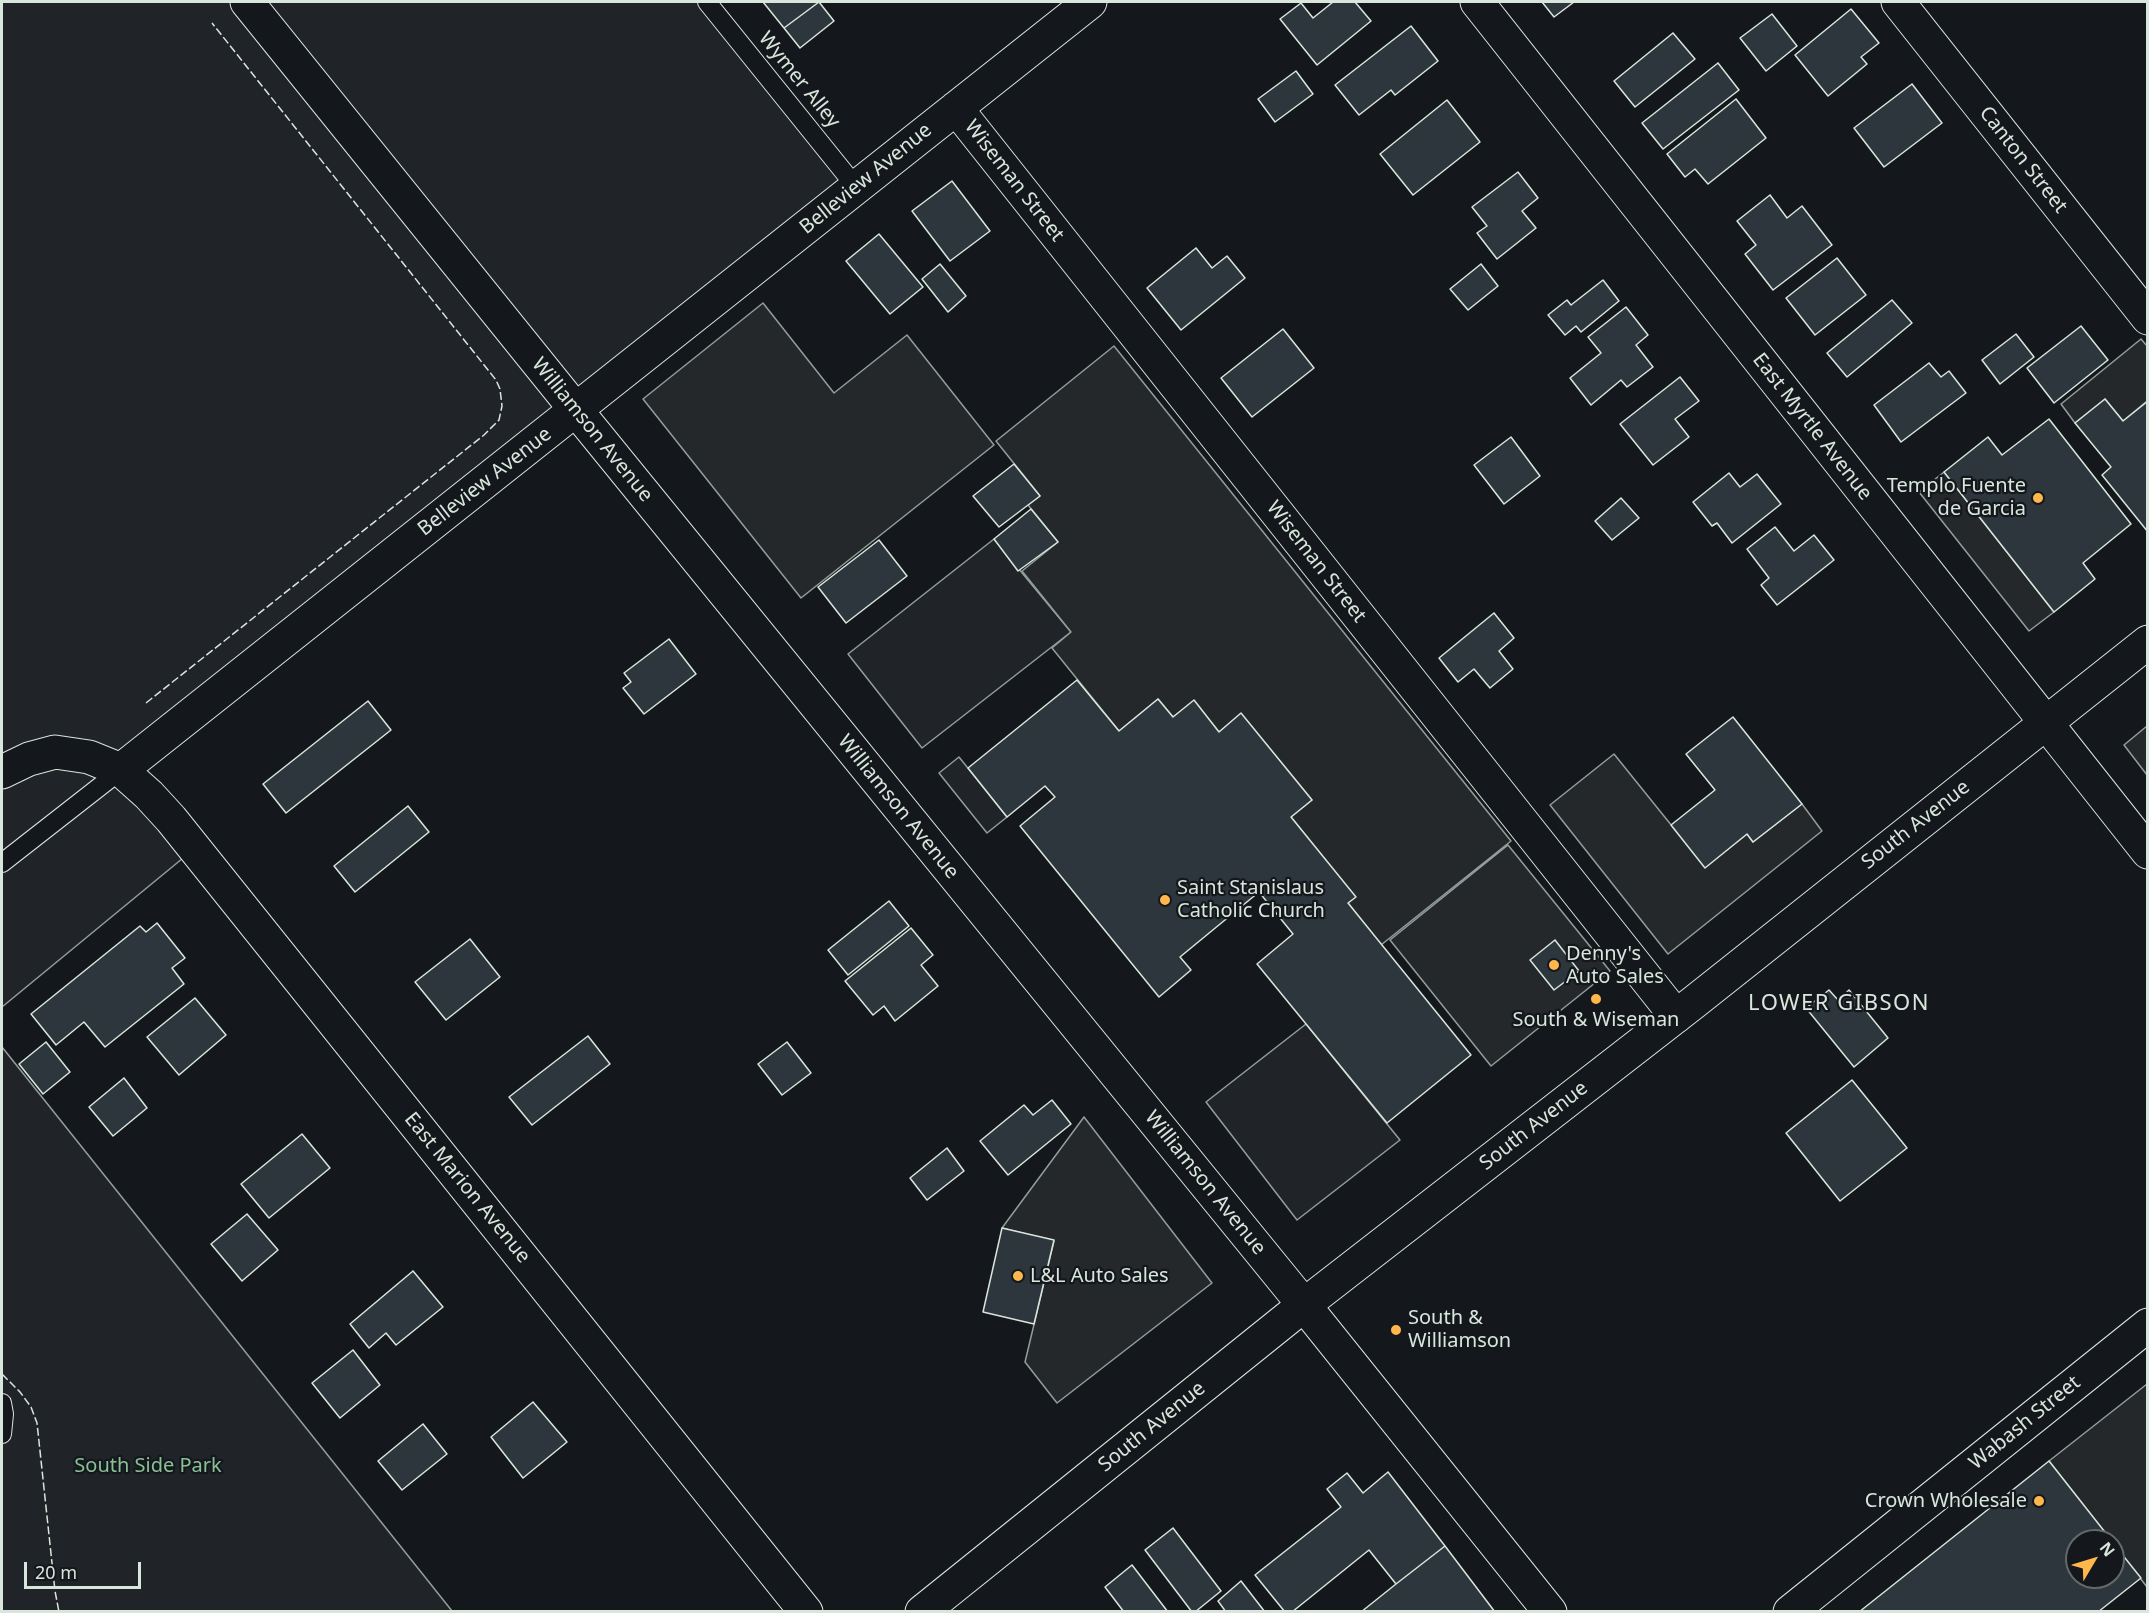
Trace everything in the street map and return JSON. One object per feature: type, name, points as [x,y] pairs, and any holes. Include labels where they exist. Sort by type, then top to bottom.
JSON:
[{"type":"street","name":"Belleview Avenue","points":[[121,770],[1090,2]]},
{"type":"street","name":"East Myrtle Avenue","points":[[1477,2],[2148,852]]},
{"type":"street","name":"Canton Street","points":[[1898,2],[2148,318]]},
{"type":"street","name":"Williamson Avenue","points":[[249,4],[1550,1611]]},
{"type":"street","name":"Wiseman Street","points":[[956,108],[1676,1016]]},
{"type":"street","name":"South Avenue","points":[[922,1611],[1304,1305],[1676,1016],[2148,642]]},
{"type":"street","points":[[2,772],[29,759],[54,752],[89,757],[121,770]]},
{"type":"street","name":"East Marion Avenue","points":[[121,770],[171,819],[806,1611]]},
{"type":"street","name":"Wabash Street","points":[[1790,1611],[2148,1325]]},
{"type":"lane","name":"Wymer Alley","points":[[707,2],[856,187]]},
{"type":"lane","points":[[2,863],[121,770]]},
{"type":"lane","points":[[2,1403],[4,1414],[2,1434]]},
{"type":"green space","points":[[2,2],[707,2],[856,187],[122,770],[194,849],[2,1007]]},
{"type":"green space","points":[[994,539],[1071,632],[922,748],[848,654]]},
{"type":"green space","points":[[959,757],[1007,817],[987,833],[939,773]]},
{"type":"green space","points":[[1306,1024],[1400,1140],[1297,1220],[1206,1102]]},
{"type":"green space","name":"South Side Park","points":[[2,1047],[421,1572],[452,1611],[2,1611]]},
{"type":"shaded area","points":[[763,303],[834,393],[907,335],[994,445],[801,598],[643,399]]},
{"type":"shaded area","points":[[2141,339],[2147,346],[2147,401],[2123,421],[2105,399],[2075,423],[2061,404]]},
{"type":"shaded area","points":[[1114,346],[1511,841],[1381,945],[1348,903],[1355,897],[1291,817],[1312,800],[1241,714],[1219,732],[1194,701],[1173,717],[1158,699],[1119,731],[1052,648],[1071,632],[1022,571],[1058,542],[1028,505],[1040,496],[996,441]]},
{"type":"shaded area","points":[[1944,472],[2054,612],[2029,631],[1919,492]]},
{"type":"shaded area","points":[[2147,726],[2147,775],[2124,745]]},
{"type":"shaded area","points":[[1614,754],[1705,867],[1747,834],[1753,842],[1802,804],[1822,831],[1668,954],[1550,805]]},
{"type":"shaded area","points":[[1508,845],[1610,971],[1491,1066],[1390,940]]},
{"type":"shaded area","points":[[1084,1117],[1212,1283],[1057,1403],[1025,1362],[1054,1241],[1002,1228]]},
{"type":"shaded area","points":[[2147,1384],[2147,1587],[2125,1559],[2125,1529],[2102,1529],[2049,1461]]},
{"type":"building","points":[[763,2],[819,2],[784,28]]},
{"type":"building","points":[[819,2],[834,21],[800,48],[784,28]]},
{"type":"building","points":[[1333,2],[1355,2],[1371,21],[1317,65],[1280,19],[1301,3],[1313,18]]},
{"type":"building","points":[[1542,2],[1574,2],[1554,17]]},
{"type":"building","points":[[1851,9],[1879,43],[1861,57],[1867,64],[1828,96],[1795,55]]},
{"type":"building","points":[[1772,14],[1797,46],[1766,71],[1740,38]]},
{"type":"building","points":[[1411,26],[1438,61],[1395,95],[1391,90],[1359,115],[1335,85]]},
{"type":"building","points":[[1673,33],[1695,59],[1635,107],[1614,81]]},
{"type":"building","points":[[1718,63],[1739,90],[1663,149],[1642,123]]},
{"type":"building","points":[[1296,71],[1313,94],[1275,122],[1258,99]]},
{"type":"building","points":[[1912,84],[1942,123],[1884,167],[1854,128]]},
{"type":"building","points":[[1736,99],[1766,138],[1708,184],[1695,169],[1685,177],[1667,154]]},
{"type":"building","points":[[1447,100],[1480,142],[1413,195],[1380,154]]},
{"type":"building","points":[[1518,172],[1538,198],[1522,211],[1536,228],[1497,259],[1477,233],[1487,226],[1472,207]]},
{"type":"building","points":[[952,181],[990,231],[950,261],[912,211]]},
{"type":"building","points":[[1770,195],[1787,218],[1802,206],[1832,245],[1773,290],[1745,254],[1756,245],[1737,221]]},
{"type":"building","points":[[879,234],[923,287],[890,314],[846,261]]},
{"type":"building","points":[[1196,248],[1212,268],[1227,256],[1245,278],[1181,330],[1147,288]]},
{"type":"building","points":[[1837,258],[1866,295],[1815,335],[1786,298]]},
{"type":"building","points":[[940,264],[966,296],[948,312],[922,279]]},
{"type":"building","points":[[1481,264],[1498,286],[1468,310],[1450,289]]},
{"type":"building","points":[[1603,280],[1619,301],[1581,332],[1576,326],[1565,335],[1548,315],[1567,300],[1571,305]]},
{"type":"building","points":[[1892,300],[1912,323],[1847,377],[1827,353]]},
{"type":"building","points":[[1626,307],[1648,335],[1636,345],[1653,367],[1627,387],[1621,380],[1591,405],[1570,378],[1601,353],[1588,337]]},
{"type":"building","points":[[2081,326],[2108,360],[2054,403],[2027,368]]},
{"type":"building","points":[[1283,329],[1314,368],[1252,417],[1221,378]]},
{"type":"building","points":[[2016,334],[2034,357],[2000,384],[1982,360]]},
{"type":"building","points":[[1929,363],[1941,377],[1949,371],[1966,393],[1901,442],[1874,405]]},
{"type":"building","points":[[1680,377],[1699,401],[1675,419],[1689,437],[1653,465],[1620,424]]},
{"type":"building","points":[[2105,399],[2123,421],[2148,401],[2148,532],[2102,475],[2111,467],[2075,423]]},
{"type":"building","name":"Templo Fuente de Garcia","points":[[2049,419],[2131,524],[2083,563],[2095,579],[2054,612],[1944,472],[1988,437],[2002,455]]},
{"type":"building","points":[[1511,437],[1540,476],[1504,504],[1474,465]]},
{"type":"building","points":[[1014,464],[1040,496],[999,527],[973,496]]},
{"type":"building","points":[[1729,473],[1740,487],[1757,474],[1781,504],[1732,543],[1717,523],[1712,526],[1693,502]]},
{"type":"building","points":[[1621,498],[1639,518],[1612,540],[1595,521]]},
{"type":"building","points":[[1031,509],[1058,542],[1018,571],[994,539]]},
{"type":"building","points":[[1775,527],[1794,551],[1814,535],[1834,560],[1777,605],[1761,585],[1769,578],[1747,549]]},
{"type":"building","points":[[879,540],[907,576],[846,623],[818,587]]},
{"type":"building","points":[[1494,613],[1514,638],[1499,651],[1513,669],[1490,688],[1474,669],[1458,682],[1439,658]]},
{"type":"building","points":[[669,639],[696,674],[644,714],[623,688],[631,682],[624,673]]},
{"type":"building","name":"Saint Stanislaus Catholic Church","points":[[1077,680],[1119,731],[1158,699],[1173,717],[1194,700],[1219,732],[1241,713],[1312,800],[1291,817],[1356,897],[1348,903],[1471,1055],[1387,1123],[1257,964],[1293,934],[1259,892],[1180,957],[1191,970],[1159,997],[1020,826],[1055,797],[1045,786],[1007,817],[968,768]]},
{"type":"building","points":[[368,701],[391,730],[286,813],[263,784]]},
{"type":"building","points":[[1733,717],[1802,804],[1753,842],[1747,834],[1705,868],[1671,825],[1715,790],[1686,754]]},
{"type":"building","points":[[408,806],[429,832],[355,892],[334,866]]},
{"type":"building","points":[[889,901],[909,926],[848,975],[828,950]]},
{"type":"building","points":[[157,923],[185,958],[172,968],[184,984],[105,1047],[84,1022],[56,1045],[31,1014],[140,926],[146,932]]},
{"type":"building","points":[[911,928],[933,955],[921,965],[938,986],[895,1021],[884,1006],[873,1015],[845,981]]},
{"type":"building","points":[[470,939],[500,977],[446,1020],[415,982]]},
{"type":"building","name":"Denny's Auto Sales","points":[[1555,940],[1579,971],[1554,990],[1530,960]]},
{"type":"building","points":[[1829,990],[1838,1000],[1849,990],[1888,1038],[1854,1067],[1806,1008]]},
{"type":"building","points":[[195,998],[226,1035],[179,1075],[147,1037]]},
{"type":"building","points":[[588,1036],[610,1064],[532,1125],[509,1097]]},
{"type":"building","points":[[46,1042],[70,1072],[43,1094],[19,1064]]},
{"type":"building","points":[[787,1042],[811,1073],[782,1095],[758,1064]]},
{"type":"building","points":[[124,1078],[147,1108],[113,1136],[89,1107]]},
{"type":"building","points":[[1852,1080],[1907,1148],[1840,1201],[1786,1133]]},
{"type":"building","points":[[1052,1100],[1071,1124],[1008,1175],[980,1141],[1024,1105],[1033,1115]]},
{"type":"building","points":[[302,1134],[330,1168],[269,1218],[241,1184]]},
{"type":"building","points":[[947,1148],[964,1171],[927,1200],[910,1178]]},
{"type":"building","points":[[247,1214],[278,1250],[242,1281],[211,1244]]},
{"type":"building","name":"L&L Auto Sales","points":[[1002,1228],[1054,1240],[1034,1324],[983,1312]]},
{"type":"building","points":[[413,1271],[443,1307],[396,1345],[386,1333],[369,1348],[350,1324]]},
{"type":"building","points":[[353,1350],[380,1385],[340,1418],[312,1383]]},
{"type":"building","points":[[533,1402],[567,1442],[523,1478],[491,1437]]},
{"type":"building","points":[[423,1424],[447,1454],[402,1490],[378,1461]]},
{"type":"building","name":"Crown Wholesale","points":[[2049,1461],[2103,1529],[2065,1529],[2065,1589],[2125,1589],[2125,1558],[2141,1578],[2098,1612],[1859,1612]]},
{"type":"building","points":[[1388,1472],[1445,1546],[1396,1584],[1369,1550],[1292,1612],[1285,1612],[1255,1575],[1341,1507],[1327,1489],[1347,1473],[1363,1493]]},
{"type":"building","points":[[1173,1528],[1221,1591],[1195,1612],[1192,1612],[1145,1550]]},
{"type":"building","points":[[1445,1546],[1495,1612],[1361,1612],[1396,1584]]},
{"type":"building","points":[[1132,1565],[1168,1612],[1124,1612],[1105,1587]]},
{"type":"building","points":[[1241,1581],[1265,1612],[1226,1612],[1218,1601]]},
{"type":"fence","points":[[146,703],[484,435],[499,420],[502,406],[500,389],[496,380],[212,23]]},
{"type":"fence","points":[[2,1374],[31,1407],[37,1423],[59,1612]]},
{"type":"place","name":"Templo Fuente de Garcia","points":[[2038,498]]},
{"type":"place","name":"Saint Stanislaus Catholic Church","points":[[1165,900]]},
{"type":"place","name":"Denny's Auto Sales","points":[[1554,965]]},
{"type":"place","name":"South & Wiseman","points":[[1596,999]]},
{"type":"place","name":"L&L Auto Sales","points":[[1018,1276]]},
{"type":"place","name":"South & Williamson","points":[[1396,1330]]},
{"type":"place","name":"Crown Wholesale","points":[[2039,1501]]},
{"type":"district","name":"LOWER GIBSON","points":[[1839,1004]]}]
